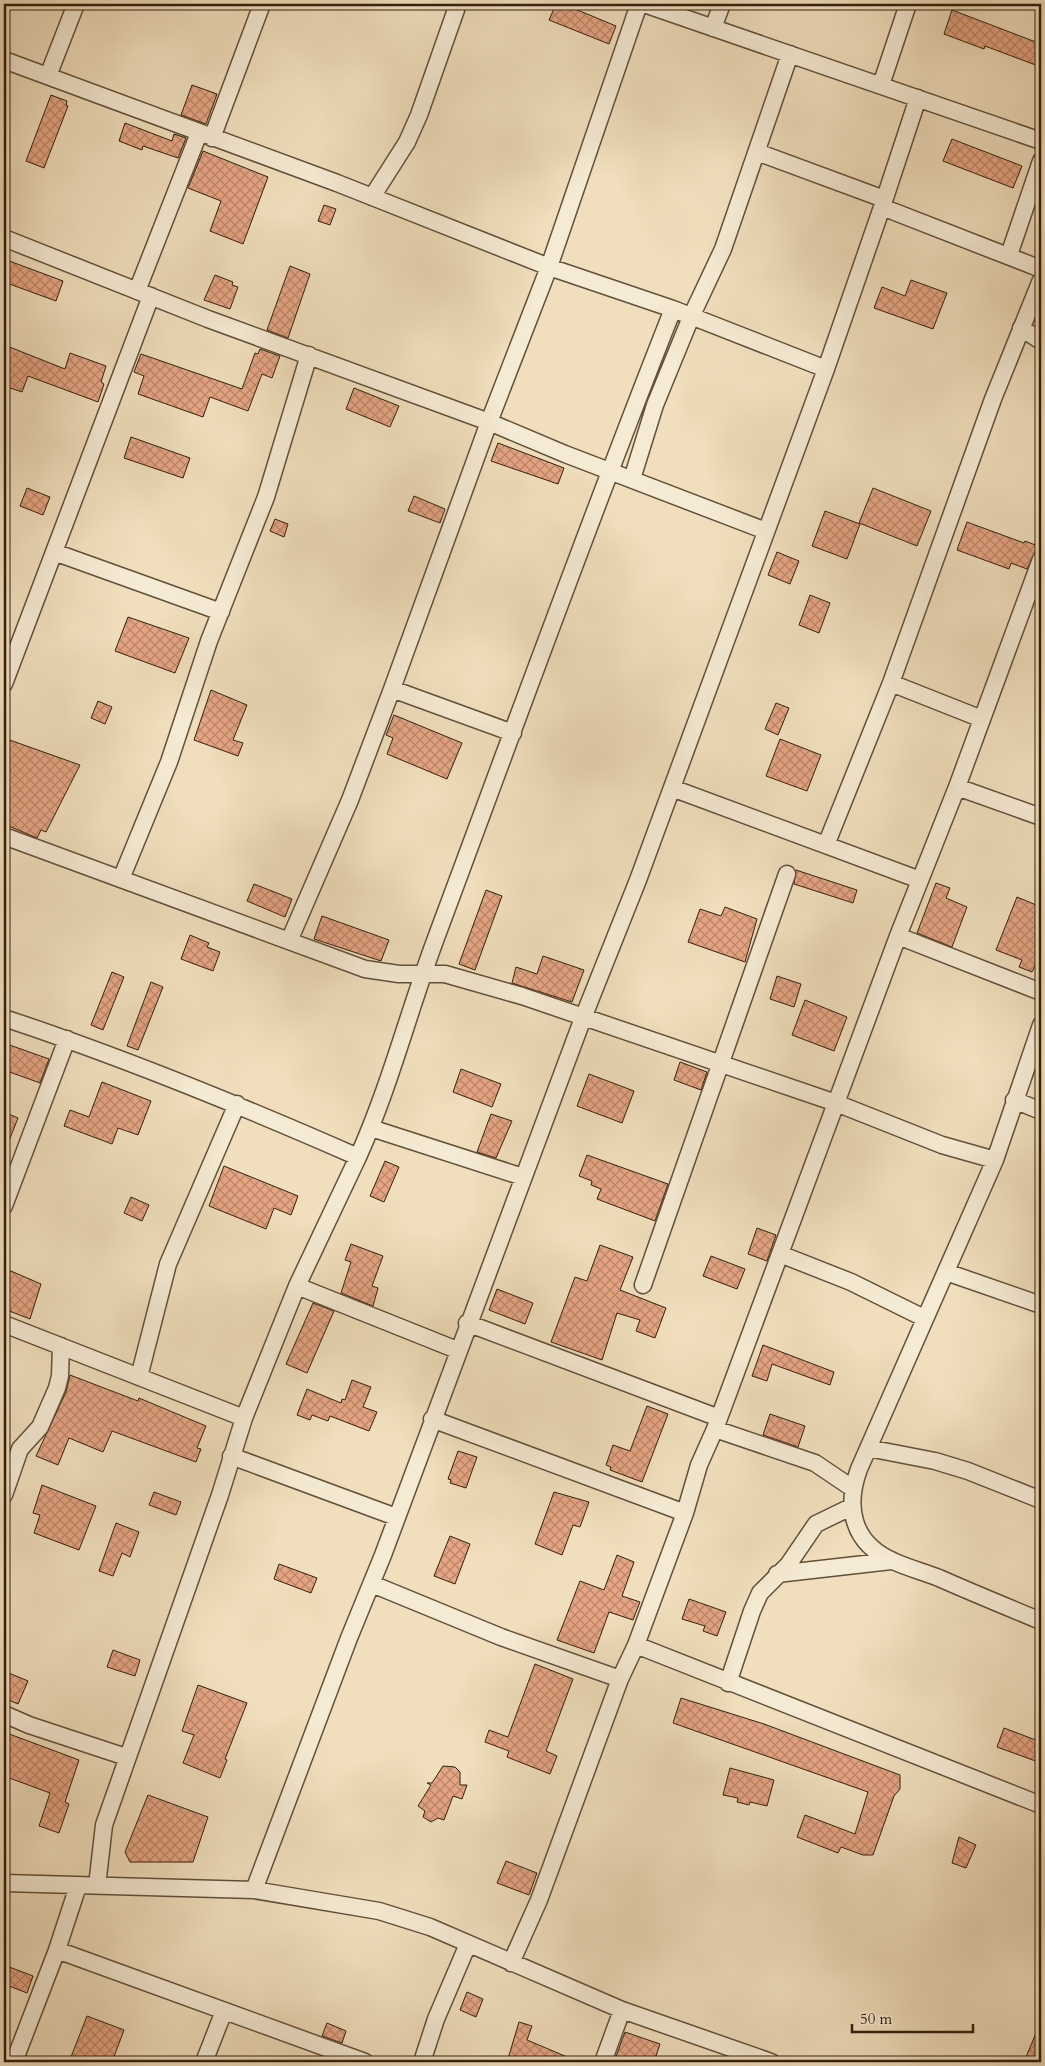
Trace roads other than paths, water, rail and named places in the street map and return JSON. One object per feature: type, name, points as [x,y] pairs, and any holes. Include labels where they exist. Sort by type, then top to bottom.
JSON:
[{"type":"street","points":[[48,76],[76,4]]},
{"type":"street","points":[[4,684],[54,552],[144,293],[205,136],[262,4]]},
{"type":"street","points":[[372,197],[407,142],[419,115],[458,4]]},
{"type":"street","points":[[289,941],[350,800],[392,689],[489,422],[549,267],[639,4]]},
{"type":"street","points":[[644,4],[1041,141]]},
{"type":"street","points":[[713,28],[722,4]]},
{"type":"street","points":[[881,85],[908,4]]},
{"type":"street","points":[[632,479],[655,405],[691,317],[723,249],[790,54]]},
{"type":"street","points":[[4,60],[372,197],[549,267],[673,310],[826,369]]},
{"type":"street","points":[[254,1890],[346,1646],[372,1584],[457,1350],[672,788],[826,369],[918,98]]},
{"type":"street","points":[[757,152],[1041,269]]},
{"type":"street","points":[[1009,255],[1041,161]]},
{"type":"street","points":[[4,238],[144,293],[489,422],[766,531]]},
{"type":"street","points":[[826,845],[891,683],[976,444],[1041,280]]},
{"type":"street","points":[[97,1886],[104,1824],[220,1494],[244,1418],[297,1286],[371,1128],[423,973],[609,470],[673,310]]},
{"type":"street","points":[[1022,328],[1041,341]]},
{"type":"street","points":[[121,879],[169,762],[221,612],[266,497],[309,355]]},
{"type":"street","points":[[54,552],[221,612]]},
{"type":"street","points":[[511,1963],[539,1900],[620,1679],[636,1645],[685,1513],[699,1465],[717,1423],[898,936],[957,787],[1041,559]]},
{"type":"street","points":[[891,683],[982,719]]},
{"type":"street","points":[[392,689],[513,733]]},
{"type":"street","points":[[957,787],[1041,816]]},
{"type":"street","points":[[672,788],[920,880]]},
{"type":"street","points":[[4,836],[375,971],[399,974],[445,974],[522,996],[836,1103],[942,1145],[994,1160]]},
{"type":"street","points":[[642,1285],[719,1062],[787,874]]},
{"type":"street","points":[[898,936],[1041,992]]},
{"type":"street","points":[[4,1018],[67,1039],[237,1104],[358,1156]]},
{"type":"street","points":[[1041,1025],[994,1160],[852,1488],[851,1507],[854,1524],[863,1538],[872,1548],[891,1561],[930,1574],[1041,1621]]},
{"type":"street","points":[[4,1206],[67,1039]]},
{"type":"street","points":[[1014,1100],[1041,1111]]},
{"type":"street","points":[[139,1377],[168,1264],[237,1104]]},
{"type":"street","points":[[371,1128],[523,1177]]},
{"type":"street","points":[[780,1254],[851,1282],[924,1318]]},
{"type":"street","points":[[946,1272],[1041,1305]]},
{"type":"street","points":[[297,1286],[457,1350]]},
{"type":"street","points":[[4,1324],[244,1418]]},
{"type":"street","points":[[467,1324],[815,1463],[852,1488]]},
{"type":"street","points":[[4,1495],[20,1449],[40,1427],[57,1388],[60,1376],[61,1346]]},
{"type":"street","points":[[432,1420],[685,1513]]},
{"type":"street","points":[[868,1448],[935,1461],[968,1471],[1041,1500]]},
{"type":"street","points":[[231,1456],[396,1516]]},
{"type":"street","points":[[728,1683],[752,1610],[760,1593],[788,1565],[816,1524],[851,1507]]},
{"type":"street","points":[[777,1574],[891,1561]]},
{"type":"street","points":[[372,1584],[501,1637],[620,1679]]},
{"type":"street","points":[[636,1645],[728,1683],[866,1735],[1041,1805]]},
{"type":"street","points":[[4,1714],[29,1725],[126,1757]]},
{"type":"street","points":[[4,1883],[254,1890],[379,1911],[430,1927],[622,2010],[771,2062]]},
{"type":"street","points":[[14,2062],[57,1950],[78,1886]]},
{"type":"street","points":[[422,2062],[436,2019],[468,1944]]},
{"type":"street","points":[[57,1950],[365,2062]]},
{"type":"street","points":[[603,2062],[622,2010]]},
{"type":"street","points":[[204,2062],[224,2011]]}]
